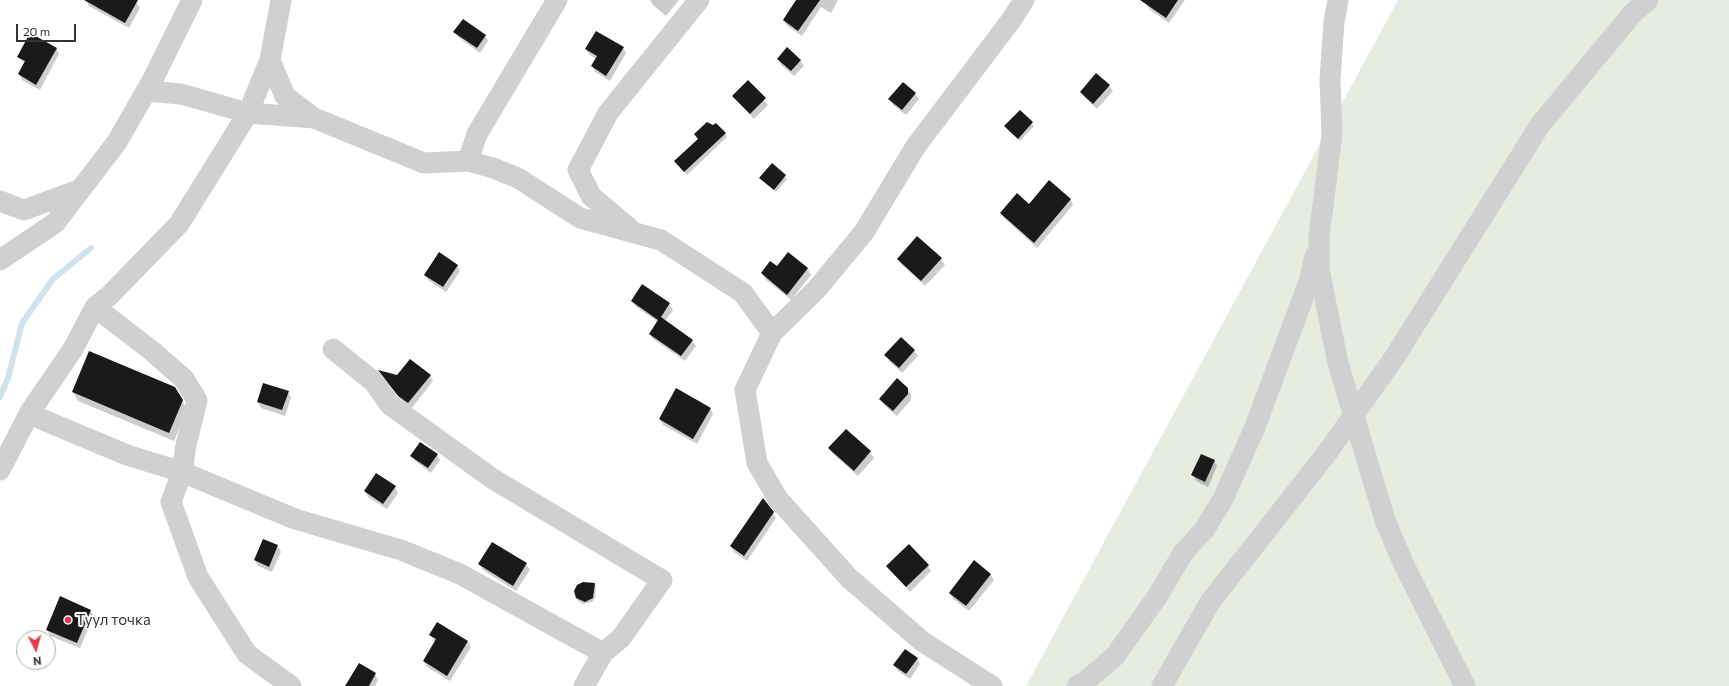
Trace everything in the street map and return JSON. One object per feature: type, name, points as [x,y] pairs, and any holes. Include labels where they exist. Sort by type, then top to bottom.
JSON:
[{"type":"street","points":[[0,260],[55,223],[117,142],[146,91],[192,0]]},
{"type":"street","points":[[0,470],[30,412],[73,349],[95,307],[109,296],[179,224],[248,113],[270,60],[281,0]]},
{"type":"street","points":[[468,161],[477,134],[557,0]]},
{"type":"street","points":[[634,233],[591,196],[578,170],[608,113],[699,0]]},
{"type":"street","points":[[992,686],[923,642],[849,578],[778,499],[757,463],[745,390],[772,333],[816,290],[864,232],[916,146],[1012,19],[1024,0]]},
{"type":"street","points":[[1077,686],[1085,682],[1115,656],[1157,598],[1183,553],[1204,530],[1223,499],[1255,427],[1310,279],[1319,236],[1332,134],[1330,79],[1334,22],[1338,0]]},
{"type":"street","points":[[1162,686],[1210,602],[1327,453],[1394,358],[1540,125],[1632,14],[1648,0]]},
{"type":"street","points":[[270,60],[284,96],[314,118],[424,163],[468,161],[493,168],[518,178],[580,218],[661,240],[743,293],[772,333]]},
{"type":"street","points":[[146,91],[181,94],[248,113],[314,118]]},
{"type":"street","points":[[0,200],[24,210],[81,189]]},
{"type":"street","points":[[1319,236],[1319,268],[1338,363],[1385,520],[1404,565],[1466,686]]},
{"type":"street","points":[[95,307],[152,351],[184,379],[197,400],[186,445],[182,472],[171,502],[198,577],[247,654],[290,686]]},
{"type":"street","points":[[333,349],[374,382],[390,405],[493,479],[662,580],[622,638],[603,653],[584,686]]},
{"type":"street","points":[[30,412],[41,419],[127,455],[182,472],[295,519],[401,550],[460,574],[603,653]]},
{"type":"shaded area","points":[[1398,0],[1729,0],[1729,686],[1026,686]]},
{"type":"building","points":[[84,0],[138,0],[125,23]]},
{"type":"building","points":[[796,0],[820,0],[798,31],[783,20]]},
{"type":"building","points":[[1140,0],[1178,0],[1166,18]]},
{"type":"building","points":[[463,19],[486,35],[477,48],[453,32]]},
{"type":"building","points":[[596,31],[624,47],[606,76],[591,66],[597,56],[585,49]]},
{"type":"building","points":[[30,33],[57,48],[36,85],[18,74],[25,61],[17,57]]},
{"type":"building","points":[[787,47],[801,60],[791,71],[777,59]]},
{"type":"building","points":[[1096,73],[1110,85],[1093,104],[1080,92]]},
{"type":"building","points":[[748,80],[766,98],[750,114],[732,96]]},
{"type":"building","points":[[903,82],[916,93],[902,110],[888,99]]},
{"type":"building","points":[[1020,110],[1033,122],[1018,139],[1004,126]]},
{"type":"building","points":[[707,122],[713,125],[716,123],[726,133],[684,172],[674,161],[698,139],[694,134]]},
{"type":"building","points":[[772,163],[786,175],[774,190],[759,178]]},
{"type":"building","points":[[1049,180],[1071,199],[1034,243],[1000,213],[1017,193],[1029,204]]},
{"type":"building","points":[[917,236],[942,258],[921,281],[897,259]]},
{"type":"building","points":[[439,252],[458,265],[443,287],[424,275]]},
{"type":"building","points":[[788,252],[808,268],[787,295],[761,273],[770,261],[777,266]]},
{"type":"building","points":[[642,284],[670,303],[661,317],[693,340],[681,356],[649,334],[658,320],[631,301]]},
{"type":"building","points":[[901,337],[915,350],[899,368],[884,355]]},
{"type":"building","points":[[89,351],[175,387],[183,400],[169,433],[72,392]]},
{"type":"building","points":[[410,359],[431,375],[408,403],[398,396],[378,370],[397,375]]},
{"type":"building","points":[[897,378],[908,388],[908,394],[893,411],[879,399]]},
{"type":"building","points":[[263,383],[289,391],[282,410],[257,402]]},
{"type":"building","points":[[676,388],[711,408],[693,439],[659,419]]},
{"type":"building","points":[[846,429],[871,451],[854,471],[828,448]]},
{"type":"building","points":[[420,442],[438,454],[428,468],[410,456]]},
{"type":"building","points":[[1201,454],[1215,460],[1205,482],[1191,475]]},
{"type":"building","points":[[376,473],[396,486],[383,504],[364,491]]},
{"type":"building","points":[[763,498],[774,512],[744,556],[730,546]]},
{"type":"building","points":[[263,539],[278,545],[269,567],[254,560]]},
{"type":"building","points":[[492,542],[527,563],[513,586],[478,564]]},
{"type":"building","points":[[909,544],[929,565],[906,587],[886,566]]},
{"type":"building","points":[[974,560],[991,574],[966,606],[949,593]]},
{"type":"building","points":[[583,582],[595,583],[593,598],[585,602],[576,598],[574,591],[577,585]]},
{"type":"building","name":"Туул точка","points":[[60,596],[91,610],[77,643],[56,634],[56,630],[46,630]]},
{"type":"building","points":[[437,622],[468,641],[447,676],[423,661],[436,639],[429,635]]},
{"type":"building","points":[[905,649],[918,658],[906,674],[893,665]]},
{"type":"building","points":[[359,663],[376,673],[369,686],[345,686]]},
{"type":"waterway","points":[[0,397],[8,378],[22,323],[53,279],[91,248]]},
{"type":"place","name":"Туул точка","points":[[68,620]]}]
